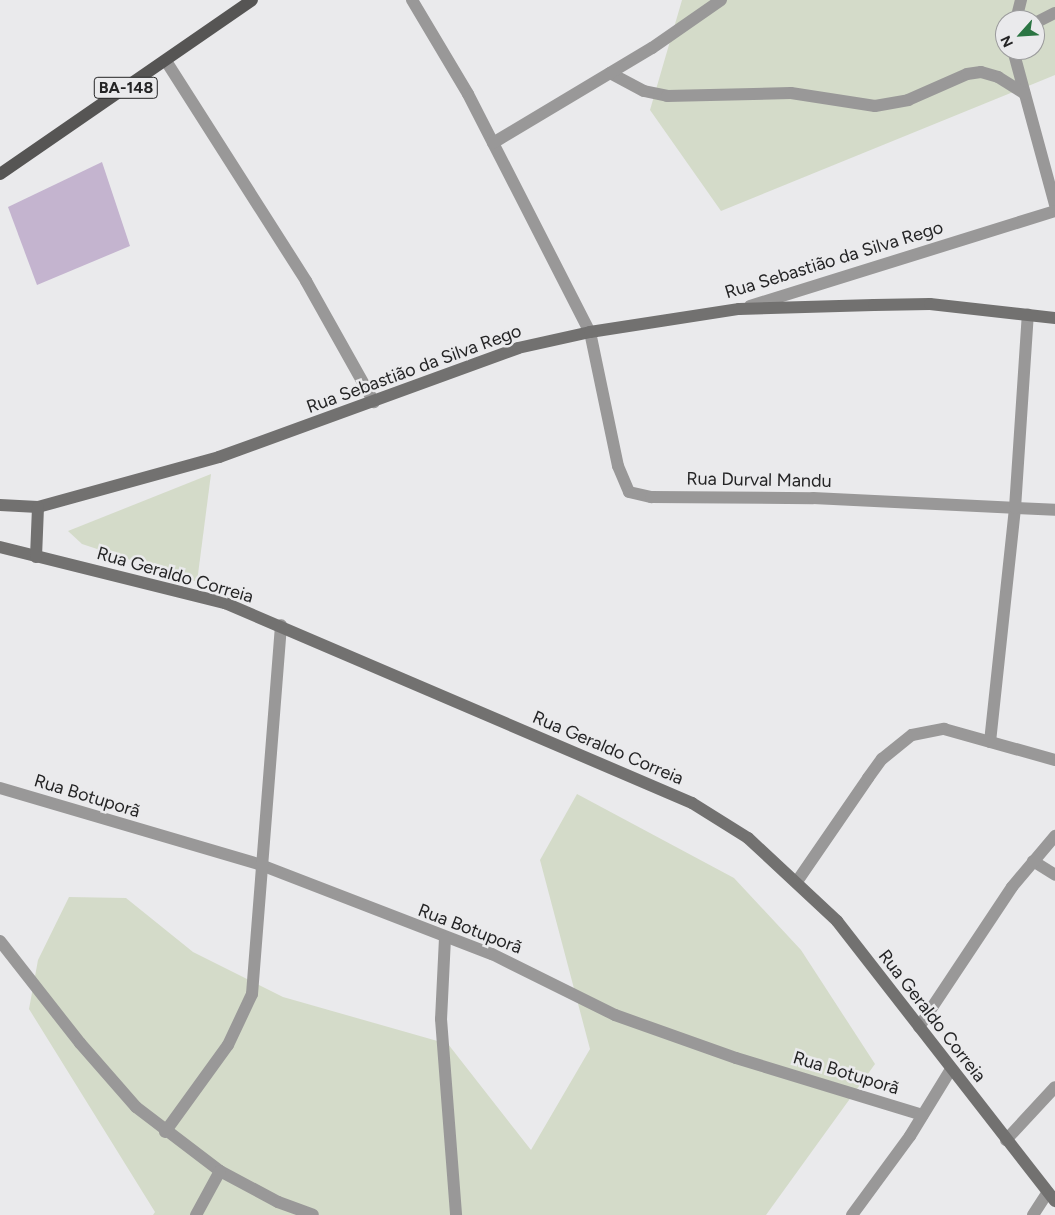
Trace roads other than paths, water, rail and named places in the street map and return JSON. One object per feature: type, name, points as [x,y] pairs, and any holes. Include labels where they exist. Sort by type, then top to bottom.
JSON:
[{"type":"main road","name":"BA-148","points":[[0,174],[252,0]]},
{"type":"street","name":"Rua Durval Mandu","points":[[412,0],[493,143],[590,332],[622,482],[636,496],[813,498],[1055,510]]},
{"type":"street","points":[[493,143],[610,73],[722,0]]},
{"type":"street","points":[[1016,60],[1055,205]]},
{"type":"street","points":[[166,61],[306,281],[374,402]]},
{"type":"street","points":[[610,73],[644,91],[667,96],[791,93],[875,106],[908,100],[967,74],[982,72],[998,77],[1024,93]]},
{"type":"street","name":"Rua Sebastião da Silva Rego","points":[[38,507],[219,456],[374,402],[518,348],[590,332],[738,309],[1055,210]]},
{"type":"street","points":[[738,309],[930,304],[1055,318]]},
{"type":"street","points":[[990,742],[1015,508],[1028,314]]},
{"type":"street","points":[[0,505],[38,507],[36,557]]},
{"type":"street","name":"Rua Geraldo Correia","points":[[0,547],[213,600],[281,625],[692,803],[748,838],[798,880],[837,921],[1052,1197]]},
{"type":"street","points":[[165,1132],[228,1045],[252,994],[281,625]]},
{"type":"street","points":[[798,880],[868,778],[903,740],[925,730],[944,729],[1055,760]]},
{"type":"street","name":"Rua Botuporã","points":[[0,788],[261,865],[507,961],[615,1015],[736,1058],[923,1115]]},
{"type":"street","points":[[919,1027],[983,929],[1033,861],[1055,836]]},
{"type":"street","points":[[1033,861],[1055,875]]},
{"type":"street","points":[[445,938],[441,1019],[456,1215]]},
{"type":"street","points":[[0,941],[80,1043],[136,1107],[165,1132],[220,1171],[278,1202],[313,1215]]},
{"type":"street","points":[[852,1215],[923,1115],[951,1069]]},
{"type":"street","points":[[1006,1140],[1055,1087]]},
{"type":"street","points":[[196,1215],[220,1171]]},
{"type":"street","points":[[1033,1215],[1052,1197]]}]
